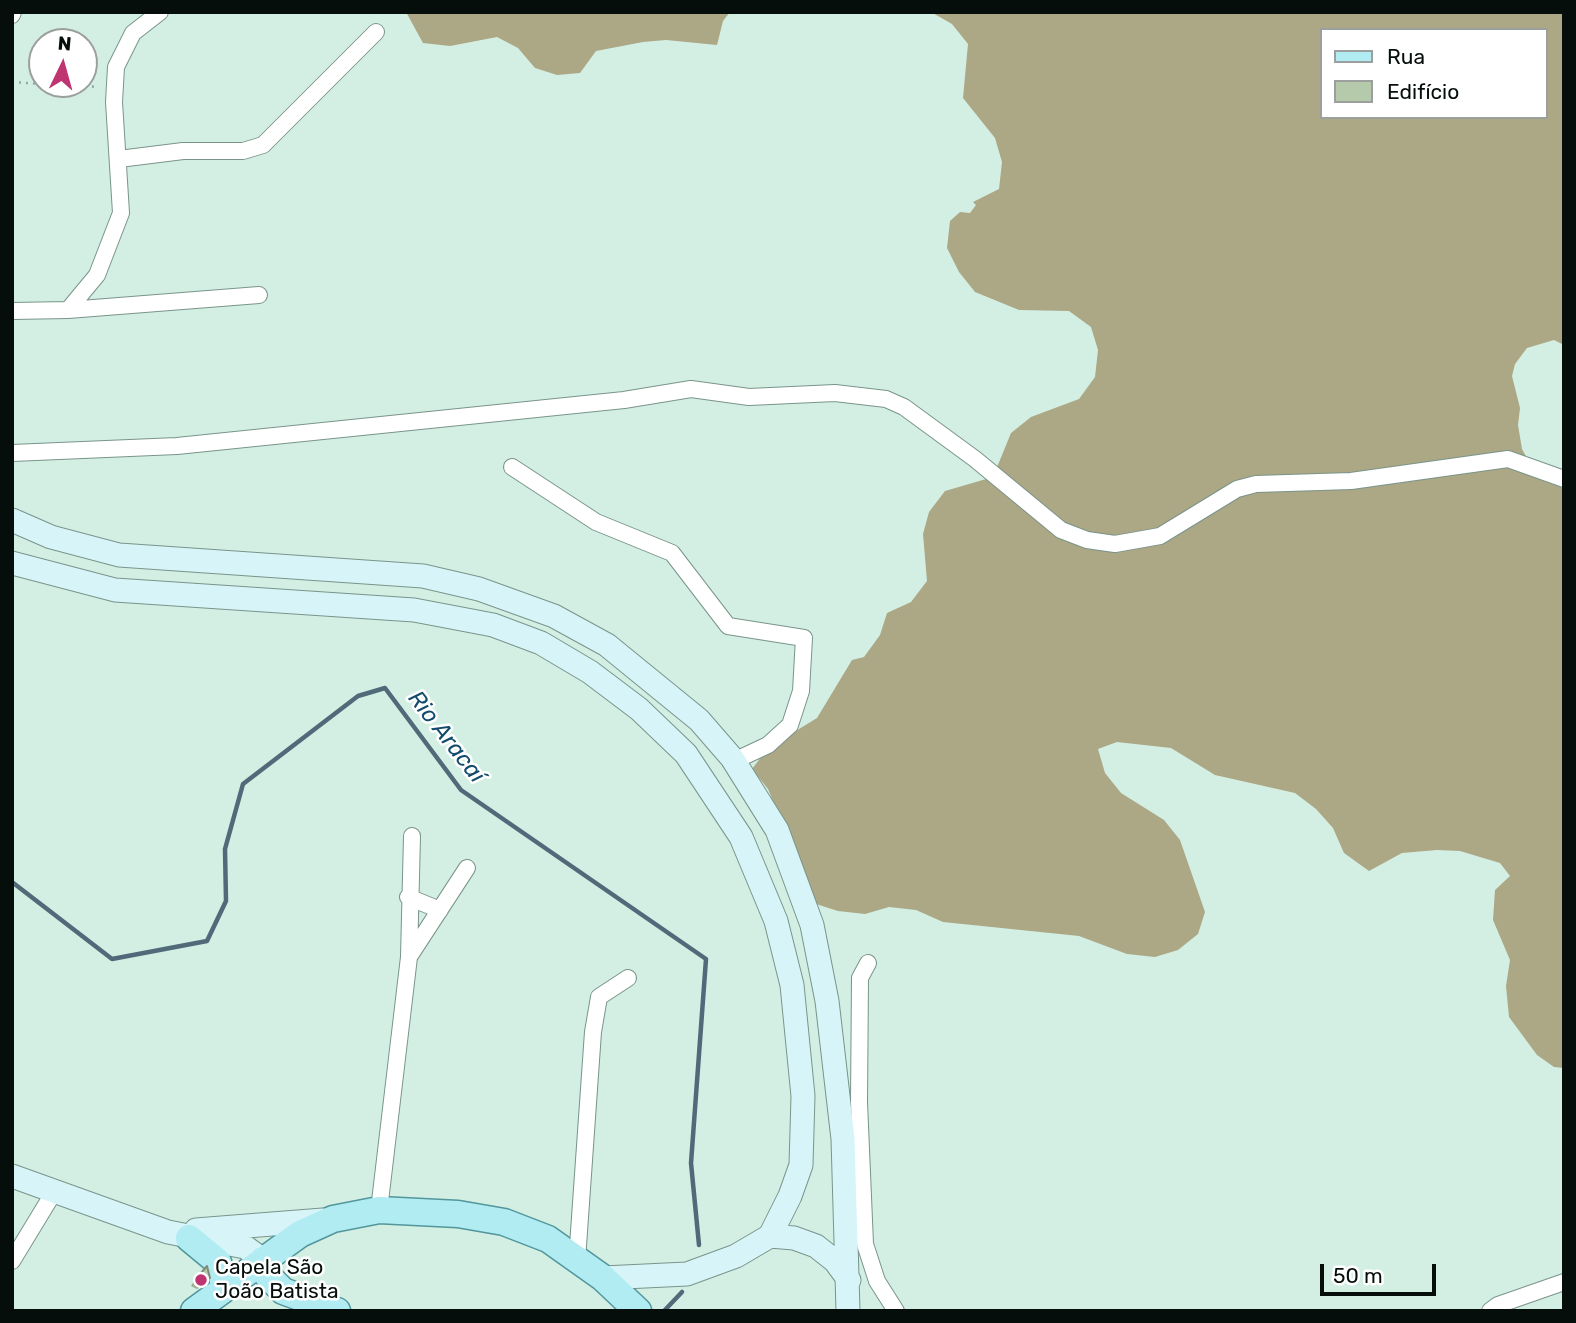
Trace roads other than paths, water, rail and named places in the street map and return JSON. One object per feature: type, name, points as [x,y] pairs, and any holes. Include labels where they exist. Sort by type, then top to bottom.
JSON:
[{"type":"main road","points":[[12,520],[74,544],[119,555],[423,576],[516,600],[607,645],[699,720],[734,761],[776,830],[813,926],[827,1001],[843,1139],[848,1311]]},
{"type":"main road","points":[[12,563],[115,590],[414,610],[493,625],[551,649],[590,672],[639,709],[686,754],[741,837],[776,921],[792,985],[803,1096],[800,1164],[790,1196],[770,1237]]},
{"type":"main road","points":[[12,1175],[178,1235],[245,1247],[262,1260],[268,1276],[283,1291],[337,1311]]},
{"type":"main road","points":[[178,1235],[333,1219],[379,1210],[458,1214],[504,1222],[548,1239],[603,1278],[638,1311]]},
{"type":"main road","points":[[194,1311],[300,1234],[333,1219]]},
{"type":"main road","points":[[178,1235],[218,1262],[225,1288]]},
{"type":"main road","points":[[603,1278],[687,1275],[736,1256],[770,1237],[794,1238],[816,1246],[835,1261],[849,1280]]},
{"type":"street","points":[[68,310],[97,275],[121,213],[114,88],[116,67],[121,51],[134,33],[160,12]]},
{"type":"street","points":[[119,159],[183,150],[243,151],[263,145],[376,32]]},
{"type":"street","points":[[12,311],[68,310],[259,296]]},
{"type":"street","points":[[12,453],[177,446],[624,400],[691,389],[749,397],[835,393],[886,399],[904,407],[975,459],[1061,530],[1087,540],[1115,544],[1160,536],[1237,489],[1256,484],[1351,481],[1508,460],[1564,479]]},
{"type":"street","points":[[512,467],[596,522],[672,553],[728,626],[804,638],[801,691],[790,725],[768,745],[734,761]]},
{"type":"street","points":[[379,1210],[409,957],[408,898],[412,836]]},
{"type":"street","points":[[409,957],[467,868]]},
{"type":"street","points":[[408,898],[440,910]]},
{"type":"street","points":[[868,963],[860,978],[859,1102],[865,1244],[877,1281],[896,1311]]},
{"type":"street","points":[[577,1260],[593,1032],[600,997],[628,978]]},
{"type":"street","points":[[12,1261],[54,1192]]},
{"type":"street","points":[[1490,1311],[1498,1305],[1564,1282]]},
{"type":"waterway","name":"Rio Aracaí","points":[[12,882],[112,959],[207,941],[226,901],[225,849],[243,784],[358,696],[385,688],[461,790],[706,959],[691,1163],[699,1245]]},
{"type":"waterway","name":"Rio Aracaí","points":[[664,1311],[682,1292]]},
{"type":"place","name":"Capela São João Batista","points":[[201,1280]]}]
